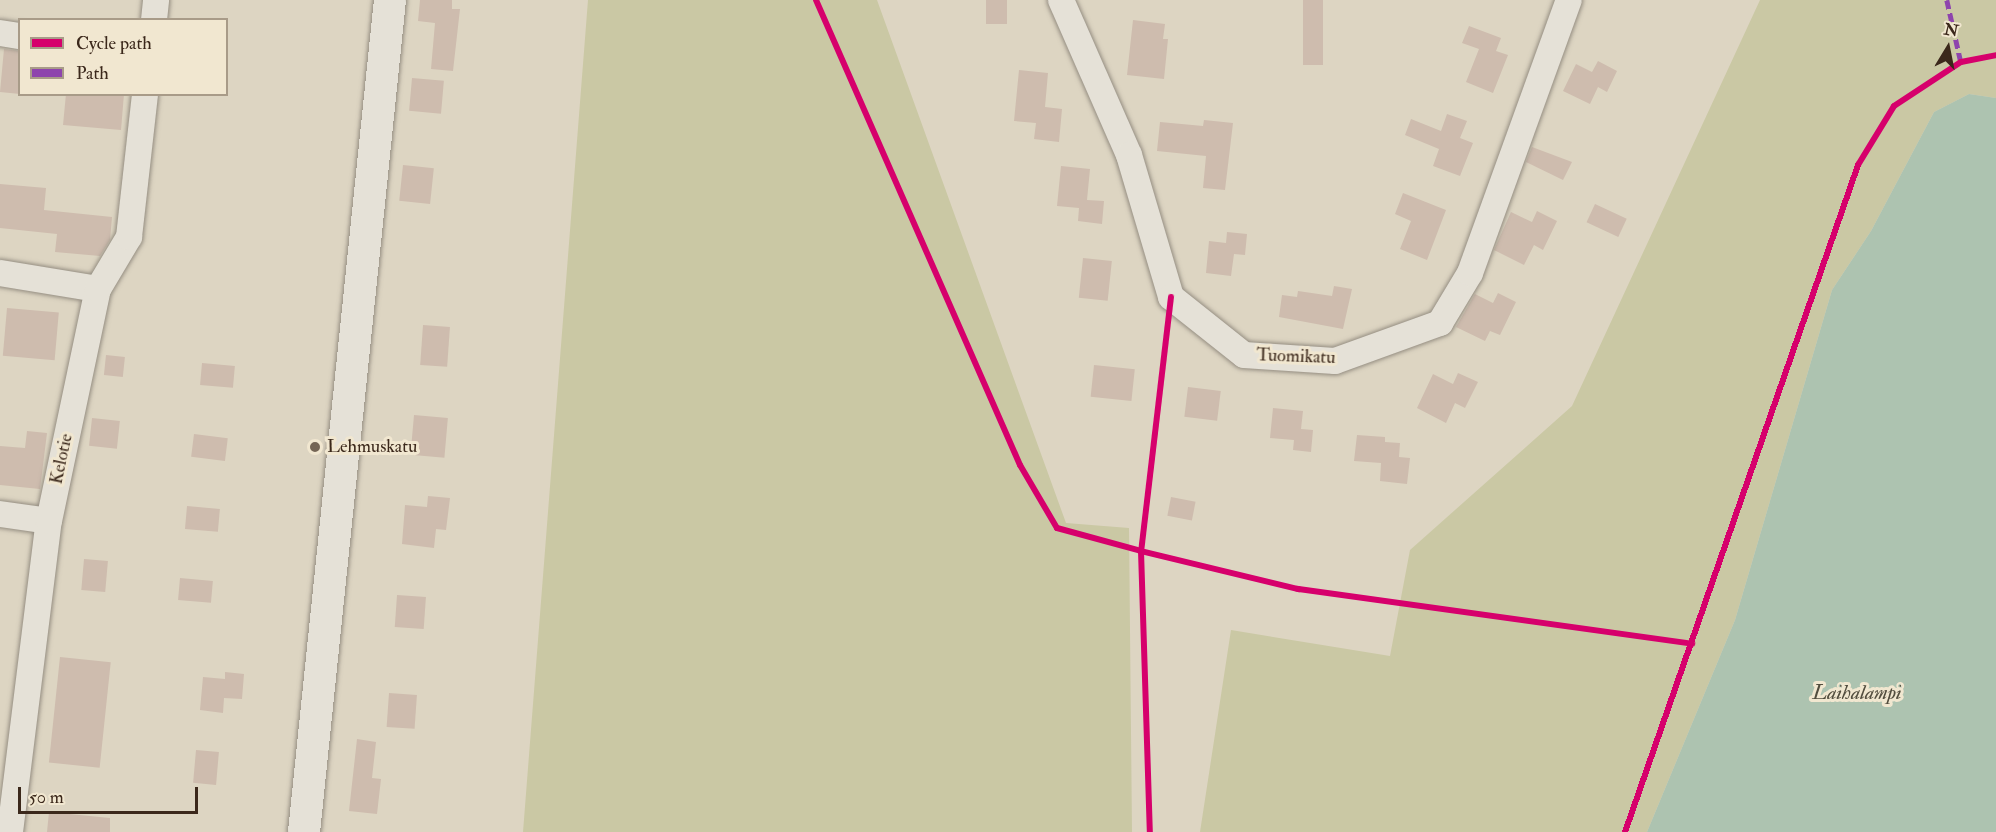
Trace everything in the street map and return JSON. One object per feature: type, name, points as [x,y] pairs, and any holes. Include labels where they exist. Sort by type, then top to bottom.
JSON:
[{"type":"street","points":[[154,18],[156,0]]},
{"type":"street","points":[[304,832],[390,0]]},
{"type":"street","name":"Tuomikatu","points":[[1060,0],[1129,155],[1171,297],[1244,355],[1335,362],[1440,323],[1470,273],[1569,0]]},
{"type":"street","points":[[0,33],[18,36]]},
{"type":"street","name":"Kelotie","points":[[10,832],[9,765],[49,520],[99,289],[129,237],[145,96]]},
{"type":"street","points":[[0,273],[99,289]]},
{"type":"street","points":[[0,514],[49,520]]},
{"type":"shaded area","points":[[588,0],[877,0],[1066,523],[1129,528],[1132,832],[523,832]]},
{"type":"shaded area","points":[[1760,0],[1996,0],[1996,98],[1969,94],[1934,112],[1871,231],[1832,290],[1735,620],[1647,832],[1200,832],[1231,630],[1390,656],[1410,550],[1572,406]]},
{"type":"water","name":"Laihalampi","points":[[1969,94],[1996,98],[1996,832],[1647,832],[1735,620],[1832,290],[1871,231],[1934,112]]},
{"type":"building","points":[[420,0],[452,0],[452,9],[460,9],[453,71],[431,69],[435,23],[418,21]]},
{"type":"building","points":[[986,0],[1007,0],[1007,24],[986,24]]},
{"type":"building","points":[[1303,0],[1323,0],[1323,65],[1303,65]]},
{"type":"building","points":[[1133,20],[1165,24],[1163,39],[1168,39],[1164,79],[1127,75]]},
{"type":"building","points":[[1469,26],[1501,38],[1496,51],[1508,55],[1493,93],[1466,82],[1479,49],[1462,43]]},
{"type":"building","points":[[4,49],[18,51],[18,94],[0,92]]},
{"type":"building","points":[[1598,61],[1617,71],[1607,92],[1598,87],[1590,104],[1563,91],[1576,64],[1592,72]]},
{"type":"building","points":[[1019,70],[1048,73],[1045,107],[1062,109],[1059,142],[1034,139],[1036,123],[1014,121]]},
{"type":"building","points":[[412,78],[444,81],[441,114],[409,111]]},
{"type":"building","points":[[66,96],[124,96],[121,130],[63,125]]},
{"type":"building","points":[[1447,114],[1467,121],[1460,138],[1473,143],[1460,176],[1433,166],[1439,149],[1405,135],[1411,119],[1441,131]]},
{"type":"building","points":[[1204,120],[1233,123],[1225,190],[1203,188],[1206,156],[1157,151],[1160,122],[1203,126]]},
{"type":"building","points":[[1532,147],[1572,162],[1563,180],[1526,162]]},
{"type":"building","points":[[403,165],[434,168],[430,204],[399,201]]},
{"type":"building","points":[[1061,166],[1090,169],[1087,200],[1104,201],[1102,224],[1078,221],[1079,208],[1057,206]]},
{"type":"building","points":[[0,184],[46,188],[44,210],[112,217],[110,240],[100,256],[55,252],[57,234],[0,228]]},
{"type":"building","points":[[1403,193],[1446,210],[1427,260],[1400,249],[1411,221],[1395,214]]},
{"type":"building","points":[[1595,204],[1627,219],[1618,237],[1587,222]]},
{"type":"building","points":[[1537,211],[1557,221],[1543,250],[1534,245],[1524,265],[1494,250],[1511,212],[1532,222]]},
{"type":"building","points":[[1227,232],[1247,234],[1245,255],[1234,254],[1231,276],[1206,273],[1209,241],[1226,243]]},
{"type":"building","points":[[1083,258],[1112,261],[1108,301],[1079,298]]},
{"type":"building","points":[[1334,286],[1352,289],[1343,329],[1279,317],[1282,295],[1297,297],[1298,291],[1332,296]]},
{"type":"building","points":[[1498,293],[1516,302],[1500,335],[1490,331],[1485,341],[1456,327],[1475,294],[1493,303]]},
{"type":"building","points":[[7,308],[59,313],[55,360],[3,356]]},
{"type":"building","points":[[423,325],[450,327],[447,367],[420,365]]},
{"type":"building","points":[[106,355],[125,357],[123,377],[104,375]]},
{"type":"building","points":[[202,363],[235,366],[233,388],[200,385]]},
{"type":"building","points":[[1094,365],[1135,369],[1131,401],[1091,397]]},
{"type":"building","points":[[1458,373],[1478,382],[1465,408],[1455,403],[1446,423],[1417,408],[1433,374],[1453,384]]},
{"type":"building","points":[[1188,387],[1221,391],[1217,421],[1184,417]]},
{"type":"building","points":[[1273,408],[1303,411],[1301,429],[1313,430],[1311,452],[1293,450],[1294,440],[1270,438]]},
{"type":"building","points":[[414,415],[448,418],[444,458],[411,455]]},
{"type":"building","points":[[92,418],[120,421],[117,449],[89,446]]},
{"type":"building","points":[[27,431],[47,433],[40,489],[0,485],[0,446],[25,448]]},
{"type":"building","points":[[194,434],[228,438],[225,461],[191,457]]},
{"type":"building","points":[[1357,435],[1385,437],[1385,442],[1400,443],[1399,457],[1410,458],[1407,484],[1380,481],[1381,463],[1354,461]]},
{"type":"building","points":[[428,496],[450,498],[446,530],[436,529],[434,548],[402,544],[405,505],[427,507]]},
{"type":"building","points":[[1171,497],[1196,502],[1192,520],[1167,516]]},
{"type":"building","points":[[187,506],[220,509],[218,532],[185,529]]},
{"type":"building","points":[[84,559],[108,561],[105,592],[81,590]]},
{"type":"building","points":[[180,578],[213,581],[211,603],[178,600]]},
{"type":"building","points":[[397,595],[426,597],[424,629],[395,627]]},
{"type":"building","points":[[60,657],[111,662],[100,768],[49,762]]},
{"type":"building","points":[[225,672],[244,674],[242,699],[224,698],[223,713],[200,710],[203,677],[225,679]]},
{"type":"building","points":[[389,693],[417,695],[415,729],[387,727]]},
{"type":"building","points":[[357,739],[376,742],[372,778],[381,779],[377,814],[349,811]]},
{"type":"building","points":[[196,750],[219,752],[216,785],[193,783]]},
{"type":"building","points":[[49,812],[110,818],[110,832],[47,832]]},
{"type":"marked path","points":[[1947,0],[1961,62]]},
{"type":"cycle path","points":[[816,0],[1020,465],[1057,528],[1141,551],[1150,832]]},
{"type":"cycle path","points":[[1625,832],[1858,165],[1894,106],[1961,62],[1996,55]]},
{"type":"cycle path","points":[[1171,297],[1141,551],[1298,589],[1692,644]]},
{"type":"place","name":"Lehmuskatu","points":[[315,447]]}]
